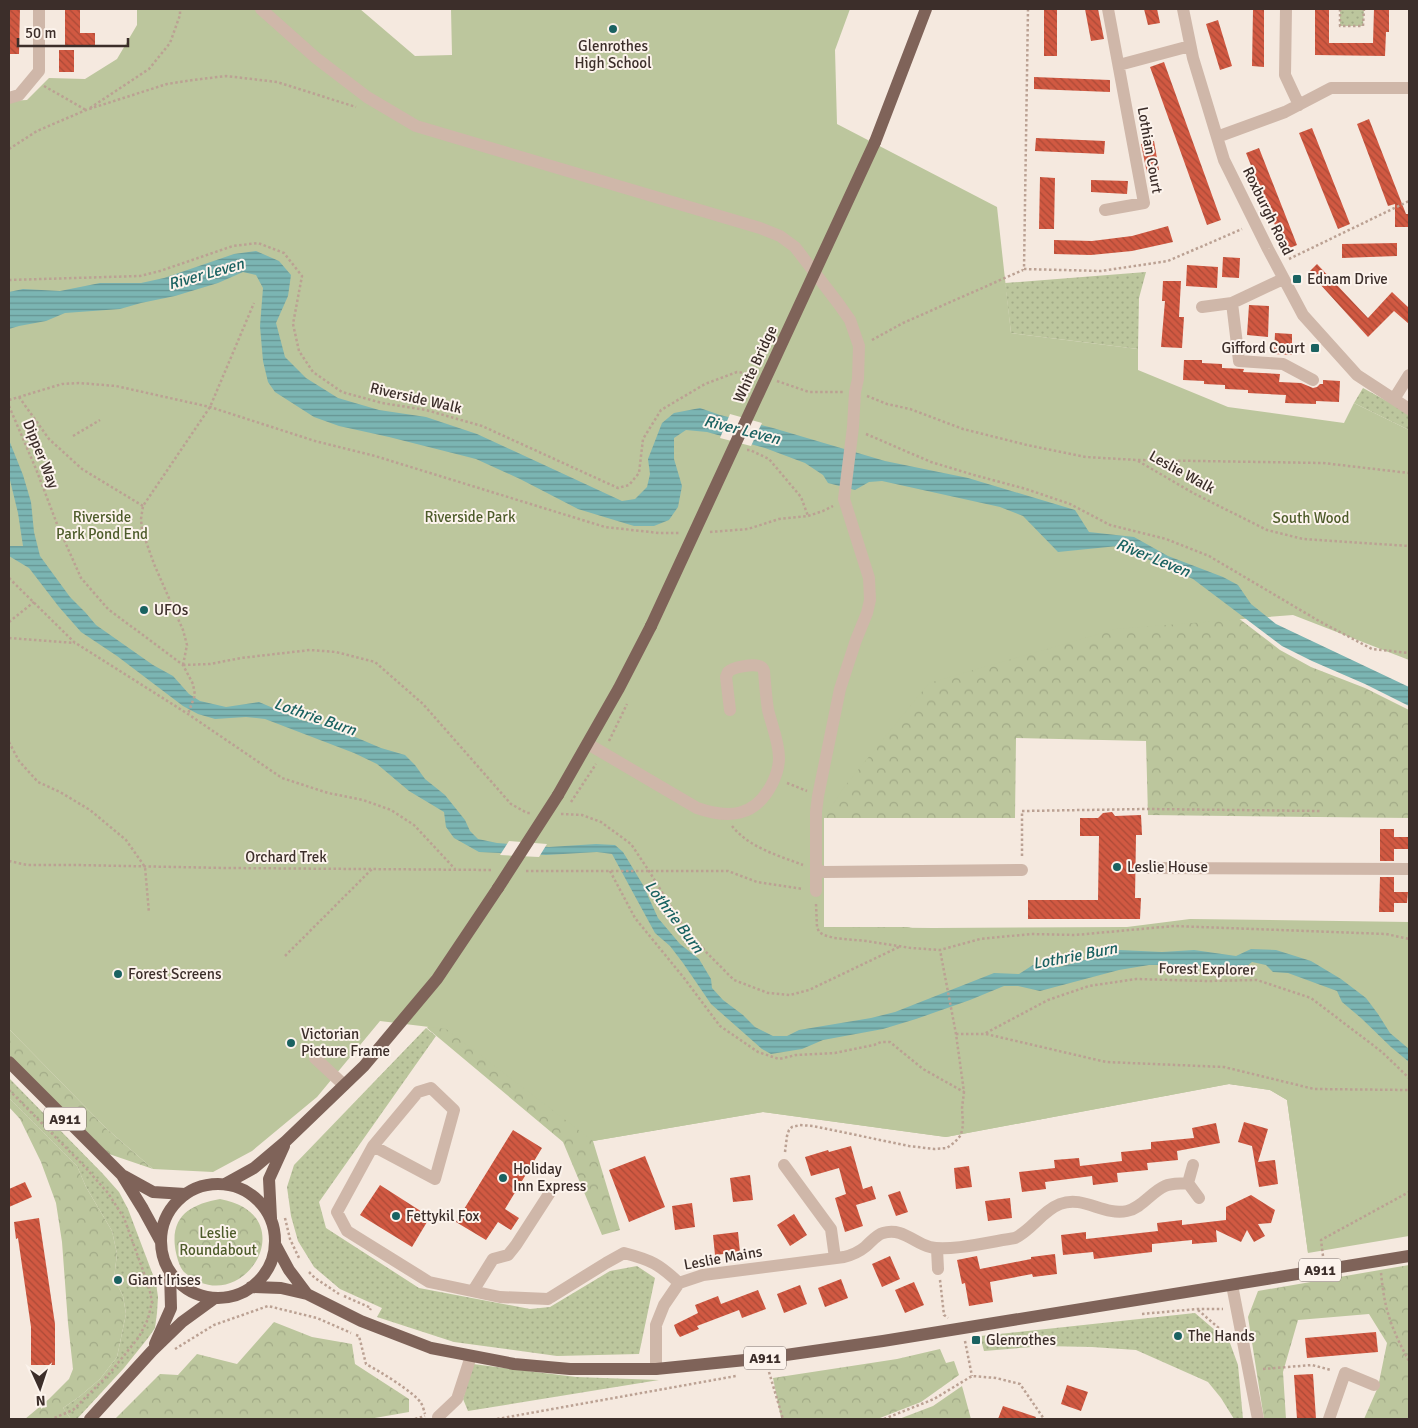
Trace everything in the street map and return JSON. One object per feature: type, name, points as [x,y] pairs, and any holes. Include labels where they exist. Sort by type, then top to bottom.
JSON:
[{"type":"main road","name":"White Bridge","points":[[224,1184],[254,1168],[286,1141],[364,1066],[437,979],[558,795],[588,744],[651,626],[875,142],[926,9]]},
{"type":"main road","name":"A911","points":[[9,1062],[122,1175],[143,1208],[161,1242],[164,1258],[170,1272],[182,1285],[198,1294],[215,1298],[234,1296],[251,1287],[263,1275],[272,1260],[275,1244],[271,1220],[263,1206],[239,1188],[224,1184],[198,1188],[185,1194],[172,1207],[164,1224],[161,1242]]},
{"type":"main road","points":[[271,1220],[269,1179],[286,1141]]},
{"type":"main road","name":"A911","points":[[122,1175],[153,1192],[185,1194]]},
{"type":"main road","name":"A911","points":[[275,1244],[289,1270],[307,1294]]},
{"type":"main road","name":"A911","points":[[251,1287],[280,1288],[307,1294],[361,1320],[431,1348],[514,1364],[570,1369],[656,1370],[963,1332],[1409,1256]]},
{"type":"main road","points":[[152,1351],[171,1308],[170,1272]]},
{"type":"main road","points":[[90,1419],[152,1351],[182,1322],[215,1298]]},
{"type":"street","points":[[9,98],[19,95],[39,71],[39,9]]},
{"type":"street","points":[[261,9],[316,58],[367,97],[416,126],[760,228],[780,236],[795,247],[850,320],[859,346],[858,379],[844,496],[869,578],[870,600],[840,689],[818,796],[816,812],[816,891]]},
{"type":"street","name":"Lothian Court","points":[[1105,210],[1144,203],[1108,9]]},
{"type":"street","name":"Roxburgh Road","points":[[1183,9],[1193,58],[1224,160],[1302,315],[1357,375],[1409,409]]},
{"type":"street","points":[[1286,9],[1285,75],[1299,104]]},
{"type":"street","points":[[1119,65],[1190,46]]},
{"type":"street","points":[[1217,137],[1285,112],[1331,88],[1409,88]]},
{"type":"street","points":[[1202,307],[1232,303],[1283,279]]},
{"type":"street","points":[[1232,303],[1239,361],[1284,364],[1313,380]]},
{"type":"street","points":[[1394,399],[1409,375]]},
{"type":"street","points":[[588,744],[697,808],[723,814],[740,812],[758,804],[766,795],[775,779],[779,765],[778,751],[768,708],[764,671],[761,666],[735,667],[728,672],[726,677],[730,710]]},
{"type":"street","points":[[1146,868],[1409,868]]},
{"type":"street","points":[[816,869],[824,872],[1022,870]]},
{"type":"street","points":[[315,1058],[344,1085]]},
{"type":"street","points":[[373,1146],[436,1178],[454,1110],[431,1088],[418,1092],[373,1146],[336,1212],[347,1231],[429,1282],[500,1296],[548,1299],[624,1253],[647,1259],[664,1268],[679,1283]]},
{"type":"street","points":[[784,1165],[831,1229],[835,1258]]},
{"type":"street","points":[[1193,1165],[1188,1183],[1198,1198]]},
{"type":"street","name":"Leslie Mains","points":[[656,1370],[656,1325],[664,1305],[679,1283],[703,1275],[853,1255],[883,1233],[903,1233],[928,1246],[938,1248],[952,1248],[1015,1238],[1024,1234],[1049,1210],[1060,1204],[1078,1201],[1110,1211],[1128,1211],[1165,1186],[1188,1183]]},
{"type":"street","points":[[473,1291],[493,1259],[508,1255],[516,1245],[549,1194]]},
{"type":"street","points":[[938,1248],[938,1269]]},
{"type":"street","points":[[1232,1285],[1258,1419]]},
{"type":"street","points":[[431,1416],[457,1399],[472,1356]]},
{"type":"street","points":[[1330,1419],[1345,1373],[1374,1385]]},
{"type":"path","points":[[86,110],[149,69],[170,43],[180,9]]},
{"type":"path","points":[[1024,269],[1028,9]]},
{"type":"path","points":[[1340,9],[1340,26],[1363,26],[1364,9]]},
{"type":"path","points":[[9,149],[37,131],[86,110],[167,84],[226,76],[278,82],[361,108]]},
{"type":"path","points":[[32,80],[86,110]]},
{"type":"path","points":[[1276,266],[1409,201]]},
{"type":"path","points":[[859,346],[903,323],[1024,269],[1101,272],[1168,261],[1255,223]]},
{"type":"path","name":"Riverside Walk","points":[[9,280],[140,276],[233,246],[258,243],[284,253],[302,276],[293,324],[298,351],[313,372],[334,387],[342,392],[382,403],[426,410],[482,426],[618,488],[629,485],[639,473],[643,439],[660,410],[705,384],[729,375],[738,372],[758,375]]},
{"type":"path","points":[[254,303],[210,407],[143,506],[142,530],[154,564],[183,630],[187,646],[183,665],[210,664],[242,658],[310,650],[336,652],[375,662],[423,704],[511,804],[527,813],[536,814]]},
{"type":"path","points":[[775,381],[809,392],[856,392]]},
{"type":"path","points":[[9,400],[62,384],[79,383],[116,386],[210,407],[315,441],[375,456],[605,527],[659,533],[683,533]]},
{"type":"path","name":"Leslie Walk","points":[[856,392],[887,404],[910,409],[963,429],[1027,445],[1086,457],[1136,460],[1195,494],[1267,530],[1303,539],[1409,546]]},
{"type":"path","points":[[19,397],[49,439],[82,469],[143,506]]},
{"type":"path","name":"Dipper Way","points":[[9,406],[81,578],[108,609],[183,665],[193,684],[195,695],[188,714]]},
{"type":"path","points":[[73,436],[100,420]]},
{"type":"path","points":[[853,432],[892,444],[931,462],[1026,489],[1070,504],[1110,525],[1166,539],[1209,556],[1319,621],[1372,649],[1409,653]]},
{"type":"path","points":[[744,451],[750,450],[769,459],[801,497],[808,516]]},
{"type":"path","points":[[1136,460],[1323,463],[1409,473]]},
{"type":"path","points":[[710,532],[748,529],[779,519],[808,516],[823,511],[844,496]]},
{"type":"path","points":[[9,578],[76,643],[188,714],[282,778],[328,793],[363,800],[391,810],[414,825],[454,869]]},
{"type":"path","points":[[9,622],[34,602]]},
{"type":"path","points":[[9,638],[76,643]]},
{"type":"path","points":[[9,742],[20,761],[38,782],[60,792],[90,810],[126,840],[145,867],[149,913]]},
{"type":"path","points":[[784,782],[818,796]]},
{"type":"path","points":[[1022,870],[1022,811],[1148,809],[1322,811]]},
{"type":"path","points":[[554,814],[582,815],[601,822],[631,844],[680,920],[706,953],[734,980],[768,993],[790,995],[809,990],[900,946]]},
{"type":"path","points":[[723,814],[737,833],[761,850],[816,869]]},
{"type":"path","name":"Orchard Trek","points":[[9,861],[27,865],[77,864],[145,867],[500,870]]},
{"type":"path","points":[[285,956],[372,870]]},
{"type":"path","points":[[519,870],[728,871],[758,882],[816,891],[817,926],[819,932],[824,935],[911,948],[940,950],[988,938],[1031,934],[1075,935],[1174,926],[1386,934],[1409,939]]},
{"type":"path","points":[[610,870],[634,918],[684,978],[720,1026],[758,1052],[779,1059],[796,1055],[836,1053],[882,1042],[890,1042],[923,1069],[964,1092]]},
{"type":"path","points":[[787,1136],[792,1127],[813,1126],[909,1146],[934,1149],[947,1148],[961,1135],[964,1092],[956,1034],[940,950]]},
{"type":"path","name":"Forest Explorer","points":[[984,1034],[1048,1000],[1089,986],[1136,979],[1257,980],[1311,998],[1382,1052],[1409,1078]]},
{"type":"path","name":"Forest Explorer","points":[[956,1034],[984,1034],[1106,1062],[1224,1067],[1314,1089],[1409,1090]]},
{"type":"path","points":[[9,1090],[108,1193],[124,1218],[149,1287],[152,1302],[148,1319],[138,1337],[109,1374],[73,1410],[56,1419]]},
{"type":"path","points":[[1325,1270],[1321,1240],[1409,1192]]},
{"type":"path","points":[[284,1214],[290,1239],[301,1261]]},
{"type":"path","points":[[1379,1261],[1387,1310],[1409,1361]]},
{"type":"path","points":[[304,1268],[315,1278],[340,1294],[371,1308]]},
{"type":"path","points":[[938,1269],[944,1315],[963,1332],[972,1376]]},
{"type":"path","points":[[174,1350],[214,1325],[268,1306],[317,1318],[359,1336],[366,1364],[414,1395],[431,1416]]},
{"type":"path","points":[[1249,1370],[1312,1365],[1345,1373]]},
{"type":"path","points":[[769,1370],[784,1419]]},
{"type":"path","points":[[496,1419],[744,1374]]},
{"type":"path","points":[[884,1419],[934,1399],[972,1376],[996,1378],[1020,1384],[1044,1419]]},
{"type":"green space","name":"Riverside Park","points":[[137,9],[360,9],[415,56],[452,55],[451,9],[850,9],[835,50],[837,124],[997,207],[1011,333],[1138,349],[1138,370],[1228,407],[1344,423],[1354,403],[1409,430],[1409,660],[1293,615],[1116,629],[929,683],[845,786],[824,818],[824,927],[1127,927],[1190,919],[1409,922],[1409,1236],[1308,1253],[1287,1100],[1270,1090],[1229,1084],[946,1137],[763,1112],[593,1141],[446,1029],[380,1021],[317,1097],[252,1151],[213,1172],[153,1169],[107,1129],[9,1029],[9,101],[27,100],[49,78],[85,79],[117,59],[137,25]]},
{"type":"green space","points":[[1340,9],[1364,9],[1363,26],[1340,26]]},
{"type":"green space","points":[[1146,272],[1139,298],[1138,349],[1011,333],[1005,283]]},
{"type":"green space","points":[[1363,388],[1409,413],[1409,430],[1354,403]]},
{"type":"green space","points":[[1233,614],[1280,650],[1311,667],[1365,688],[1409,710],[1409,818],[1148,815],[1146,741],[1016,738],[1015,818],[824,818],[824,927],[907,927],[1309,1003],[1308,1253],[1287,1100],[1270,1090],[1229,1084],[946,1137],[763,1112],[593,1141],[620,1230],[602,1235],[563,1142],[427,1028],[511,908],[787,633]]},
{"type":"green space","points":[[426,1028],[436,1036],[319,1202],[326,1228],[419,1288],[530,1309],[550,1307],[610,1271],[637,1266],[655,1278],[639,1354],[557,1356],[454,1342],[377,1317],[382,1308],[340,1289],[314,1267],[298,1241],[291,1216],[287,1187],[294,1165]]},
{"type":"green space","points":[[9,1029],[107,1129],[153,1169],[109,1154],[9,1055]]},
{"type":"green space","points":[[9,1078],[119,1192],[128,1209],[156,1283],[158,1297],[155,1328],[124,1368],[77,1419],[71,1419],[63,1408],[100,1379],[117,1357],[126,1314],[123,1296],[114,1278],[117,1254],[112,1231],[86,1187],[77,1166],[9,1098]]},
{"type":"green space","points":[[9,1098],[77,1166],[86,1187],[112,1231],[117,1254],[114,1278],[123,1296],[126,1314],[117,1357],[100,1379],[63,1408],[71,1419],[25,1419],[69,1379],[73,1369],[62,1242],[56,1203],[41,1162],[20,1119],[9,1107]]},
{"type":"green space","name":"Leslie Roundabout","points":[[220,1199],[246,1209],[260,1224],[262,1243],[256,1261],[244,1276],[226,1284],[206,1284],[182,1270],[175,1247],[176,1227],[180,1219],[192,1208]]},
{"type":"green space","points":[[1409,1265],[1409,1419],[1364,1419],[1378,1387],[1387,1343],[1369,1314],[1298,1320],[1283,1372],[1286,1419],[1264,1419],[1248,1317],[1258,1291]]},
{"type":"green space","points":[[1195,1313],[1230,1343],[1238,1365],[1243,1419],[1234,1419],[1208,1382],[1136,1350],[1044,1346],[984,1351],[980,1336]]},
{"type":"green space","points":[[274,1322],[312,1337],[352,1344],[355,1364],[409,1399],[409,1412],[369,1419],[115,1419],[160,1374],[178,1375],[197,1354],[237,1364]]},
{"type":"green space","points":[[940,1349],[946,1363],[954,1361],[959,1375],[921,1402],[880,1418],[781,1418],[773,1378],[897,1359]]},
{"type":"green space","points":[[473,1364],[576,1377],[659,1380],[468,1411],[463,1399]]},
{"type":"green space","points":[[962,1386],[971,1419],[899,1419],[933,1406]]},
{"type":"water","name":"River Leven","points":[[256,251],[279,261],[291,275],[288,296],[276,323],[285,357],[306,378],[338,398],[379,410],[426,417],[477,434],[622,501],[635,499],[647,487],[650,474],[648,459],[662,423],[674,413],[700,408],[885,461],[968,478],[1075,510],[1089,532],[1134,537],[1168,556],[1223,577],[1238,585],[1251,604],[1276,624],[1409,687],[1409,706],[1282,646],[1193,579],[1118,546],[1058,552],[1023,516],[1000,507],[882,481],[869,482],[855,490],[828,483],[823,475],[805,463],[765,448],[707,432],[686,430],[674,438],[674,459],[682,486],[678,507],[669,520],[654,526],[634,526],[578,509],[476,459],[339,426],[314,417],[275,392],[268,382],[263,361],[260,326],[263,288],[256,275],[243,272],[218,283],[175,296],[120,309],[65,313],[46,321],[9,329],[9,292],[23,289],[60,291],[100,283],[141,283],[164,278],[234,254]]},
{"type":"water","points":[[9,440],[31,502],[34,532],[40,556],[70,597],[96,625],[153,665],[173,676],[189,694],[200,701],[226,707],[259,702],[301,720],[342,726],[348,734],[381,748],[405,755],[425,779],[445,795],[465,820],[470,831],[478,839],[497,843],[549,847],[596,844],[615,845],[623,852],[643,885],[658,918],[680,944],[699,959],[711,979],[712,988],[755,1027],[773,1036],[787,1036],[799,1030],[895,1012],[994,973],[1019,974],[1033,965],[1059,967],[1120,950],[1162,952],[1194,950],[1236,956],[1251,949],[1276,950],[1311,961],[1341,979],[1366,998],[1390,1033],[1409,1049],[1409,1062],[1342,1002],[1337,991],[1288,973],[1273,972],[1266,965],[1252,962],[1236,972],[1182,965],[1149,965],[1119,970],[1040,991],[1018,986],[1004,986],[970,1000],[883,1029],[823,1040],[802,1049],[771,1054],[762,1049],[711,1004],[670,946],[655,933],[612,854],[597,852],[546,855],[479,852],[454,838],[446,827],[444,812],[409,791],[377,764],[354,753],[265,719],[246,717],[215,719],[198,714],[183,706],[117,656],[81,632],[29,568],[9,556],[9,546],[23,546],[18,513],[9,476]]},
{"type":"pier","points":[[730,414],[762,423],[751,446],[720,438]]},
{"type":"pier","points":[[509,841],[547,844],[539,857],[500,855]]},
{"type":"building","points":[[9,9],[20,9],[19,54],[9,54]]},
{"type":"building","points":[[1044,9],[1057,9],[1057,56],[1044,56]]},
{"type":"building","points":[[1085,9],[1098,9],[1104,39],[1091,41]]},
{"type":"building","points":[[1144,9],[1157,9],[1160,23],[1148,25]]},
{"type":"building","points":[[1315,9],[1329,9],[1329,43],[1373,43],[1374,9],[1389,9],[1389,32],[1386,32],[1385,56],[1315,55]]},
{"type":"building","points":[[65,10],[80,10],[80,33],[95,33],[95,46],[65,47]]},
{"type":"building","points":[[1253,10],[1264,10],[1264,67],[1252,66]]},
{"type":"building","points":[[1218,20],[1232,66],[1220,70],[1206,24]]},
{"type":"building","points":[[59,50],[74,50],[74,72],[59,72]]},
{"type":"building","points":[[1164,62],[1221,220],[1207,225],[1150,67]]},
{"type":"building","points":[[1034,77],[1110,80],[1110,92],[1034,89]]},
{"type":"building","points":[[1369,119],[1406,214],[1409,214],[1409,227],[1395,227],[1395,204],[1388,206],[1357,124]]},
{"type":"building","points":[[1312,128],[1350,224],[1338,229],[1299,133]]},
{"type":"building","points":[[1036,138],[1105,141],[1104,154],[1035,151]]},
{"type":"building","points":[[1154,141],[1159,170],[1147,173],[1141,144]]},
{"type":"building","points":[[1259,148],[1297,245],[1285,250],[1246,153]]},
{"type":"building","points":[[1040,177],[1055,178],[1054,229],[1039,229]]},
{"type":"building","points":[[1091,180],[1128,181],[1127,194],[1091,192]]},
{"type":"building","points":[[1168,226],[1173,242],[1132,251],[1091,255],[1054,254],[1054,240],[1092,241],[1132,236]]},
{"type":"building","points":[[1397,243],[1397,256],[1342,258],[1342,244]]},
{"type":"building","points":[[1223,257],[1240,258],[1239,278],[1222,277]]},
{"type":"building","points":[[1317,264],[1368,318],[1392,292],[1409,308],[1409,324],[1394,311],[1368,337],[1309,272]]},
{"type":"building","points":[[1187,265],[1218,267],[1217,288],[1186,286]]},
{"type":"building","points":[[1163,281],[1181,281],[1179,317],[1184,317],[1182,348],[1161,347],[1165,301],[1162,301]]},
{"type":"building","points":[[1249,305],[1269,306],[1268,337],[1247,335]]},
{"type":"building","points":[[1275,333],[1292,334],[1292,355],[1274,354]]},
{"type":"building","points":[[1184,360],[1202,360],[1202,363],[1222,364],[1222,368],[1244,369],[1243,372],[1280,374],[1279,382],[1301,383],[1313,388],[1323,384],[1323,380],[1340,381],[1339,402],[1316,401],[1316,404],[1285,403],[1286,395],[1248,393],[1248,390],[1225,389],[1225,385],[1183,380]]},
{"type":"building","name":"Leslie House","points":[[1112,812],[1115,816],[1141,815],[1142,835],[1136,835],[1135,898],[1141,898],[1140,919],[1028,919],[1028,900],[1098,900],[1099,836],[1080,836],[1080,818],[1098,818],[1103,813]]},
{"type":"building","points":[[1380,829],[1394,829],[1394,837],[1408,837],[1408,849],[1394,849],[1394,861],[1380,861]]},
{"type":"building","points":[[1380,877],[1394,877],[1394,892],[1408,892],[1407,903],[1394,903],[1394,912],[1379,912]]},
{"type":"building","points":[[1244,1122],[1268,1129],[1258,1162],[1275,1160],[1278,1184],[1259,1187],[1252,1146],[1238,1142]]},
{"type":"building","points":[[1216,1123],[1220,1143],[1177,1151],[1178,1160],[1147,1163],[1148,1170],[1117,1173],[1118,1182],[1093,1185],[1092,1176],[1045,1182],[1046,1189],[1022,1192],[1019,1172],[1055,1168],[1054,1160],[1079,1158],[1080,1166],[1122,1161],[1121,1152],[1151,1149],[1151,1142],[1194,1138],[1192,1128]]},
{"type":"building","name":"Holiday Inn Express","points":[[513,1130],[542,1148],[505,1209],[519,1218],[511,1230],[498,1222],[486,1240],[456,1222]]},
{"type":"building","points":[[851,1146],[863,1189],[872,1186],[876,1199],[856,1205],[863,1226],[845,1232],[835,1198],[846,1194],[839,1168],[811,1176],[805,1157]]},
{"type":"building","points":[[645,1156],[665,1207],[629,1222],[609,1170]]},
{"type":"building","points":[[969,1166],[972,1187],[956,1189],[954,1168]]},
{"type":"building","points":[[750,1175],[753,1200],[733,1202],[730,1178]]},
{"type":"building","points":[[25,1182],[32,1197],[9,1207],[9,1189]]},
{"type":"building","name":"Fettykil Fox","points":[[380,1185],[430,1217],[412,1247],[360,1215]]},
{"type":"building","points":[[900,1191],[908,1212],[896,1216],[888,1195]]},
{"type":"building","points":[[1251,1195],[1275,1210],[1271,1223],[1258,1224],[1265,1236],[1254,1242],[1247,1230],[1241,1242],[1216,1230],[1217,1242],[1192,1244],[1192,1240],[1152,1244],[1152,1252],[1094,1259],[1093,1252],[1063,1255],[1061,1235],[1086,1232],[1086,1239],[1158,1231],[1157,1223],[1182,1220],[1182,1225],[1226,1220],[1226,1207]]},
{"type":"building","points":[[1010,1198],[1012,1218],[988,1221],[985,1201]]},
{"type":"building","points":[[692,1203],[695,1227],[675,1230],[672,1206]]},
{"type":"building","points":[[794,1214],[807,1235],[790,1246],[777,1225]]},
{"type":"building","points":[[39,1218],[55,1324],[55,1365],[31,1365],[31,1327],[14,1222]]},
{"type":"building","points":[[738,1232],[740,1252],[715,1255],[713,1235]]},
{"type":"building","points":[[1055,1254],[1057,1274],[1033,1277],[1032,1274],[990,1282],[993,1302],[969,1306],[965,1283],[962,1284],[957,1260],[977,1256],[980,1269],[1031,1259],[1031,1257]]},
{"type":"building","points":[[890,1256],[900,1279],[882,1287],[872,1264]]},
{"type":"building","points":[[841,1279],[848,1298],[825,1307],[818,1288]]},
{"type":"building","points":[[914,1282],[924,1305],[905,1313],[895,1290]]},
{"type":"building","points":[[800,1285],[807,1304],[784,1313],[777,1294]]},
{"type":"building","points":[[758,1290],[766,1309],[742,1318],[739,1310],[697,1326],[699,1329],[680,1337],[677,1333],[674,1325],[698,1313],[695,1305],[718,1296],[721,1304]]},
{"type":"building","points":[[1376,1332],[1378,1352],[1307,1358],[1305,1338]]},
{"type":"building","points":[[1313,1374],[1316,1419],[1297,1419],[1294,1375]]},
{"type":"building","points":[[1067,1385],[1088,1392],[1081,1411],[1061,1404]]},
{"type":"building","points":[[1003,1406],[1036,1417],[1035,1419],[998,1419]]},
{"type":"place","name":"Glenrothes High School","points":[[613,29]]},
{"type":"place","name":"Ednam Drive","points":[[1297,279]]},
{"type":"place","name":"Gifford Court","points":[[1315,348]]},
{"type":"place","name":"UFOs","points":[[144,610]]},
{"type":"place","name":"Leslie House","points":[[1117,867]]},
{"type":"place","name":"Forest Screens","points":[[118,974]]},
{"type":"place","name":"Victorian Picture Frame","points":[[291,1043]]},
{"type":"place","name":"Holiday Inn Express","points":[[503,1178]]},
{"type":"place","name":"Fettykil Fox","points":[[396,1216]]},
{"type":"place","name":"Giant Irises","points":[[118,1280]]},
{"type":"place","name":"The Hands","points":[[1178,1336]]},
{"type":"place","name":"Glenrothes","points":[[976,1340]]},
{"type":"park label","name":"South Wood","points":[[1311,518]]},
{"type":"park label","name":"Riverside Park Pond End","points":[[102,526]]},
{"type":"water label","name":"Lothrie Burn","points":[[315,717]]},
{"type":"water label","name":"Lothrie Burn","points":[[674,917]]},
{"type":"water label","name":"Lothrie Burn","points":[[1075,956]]}]
